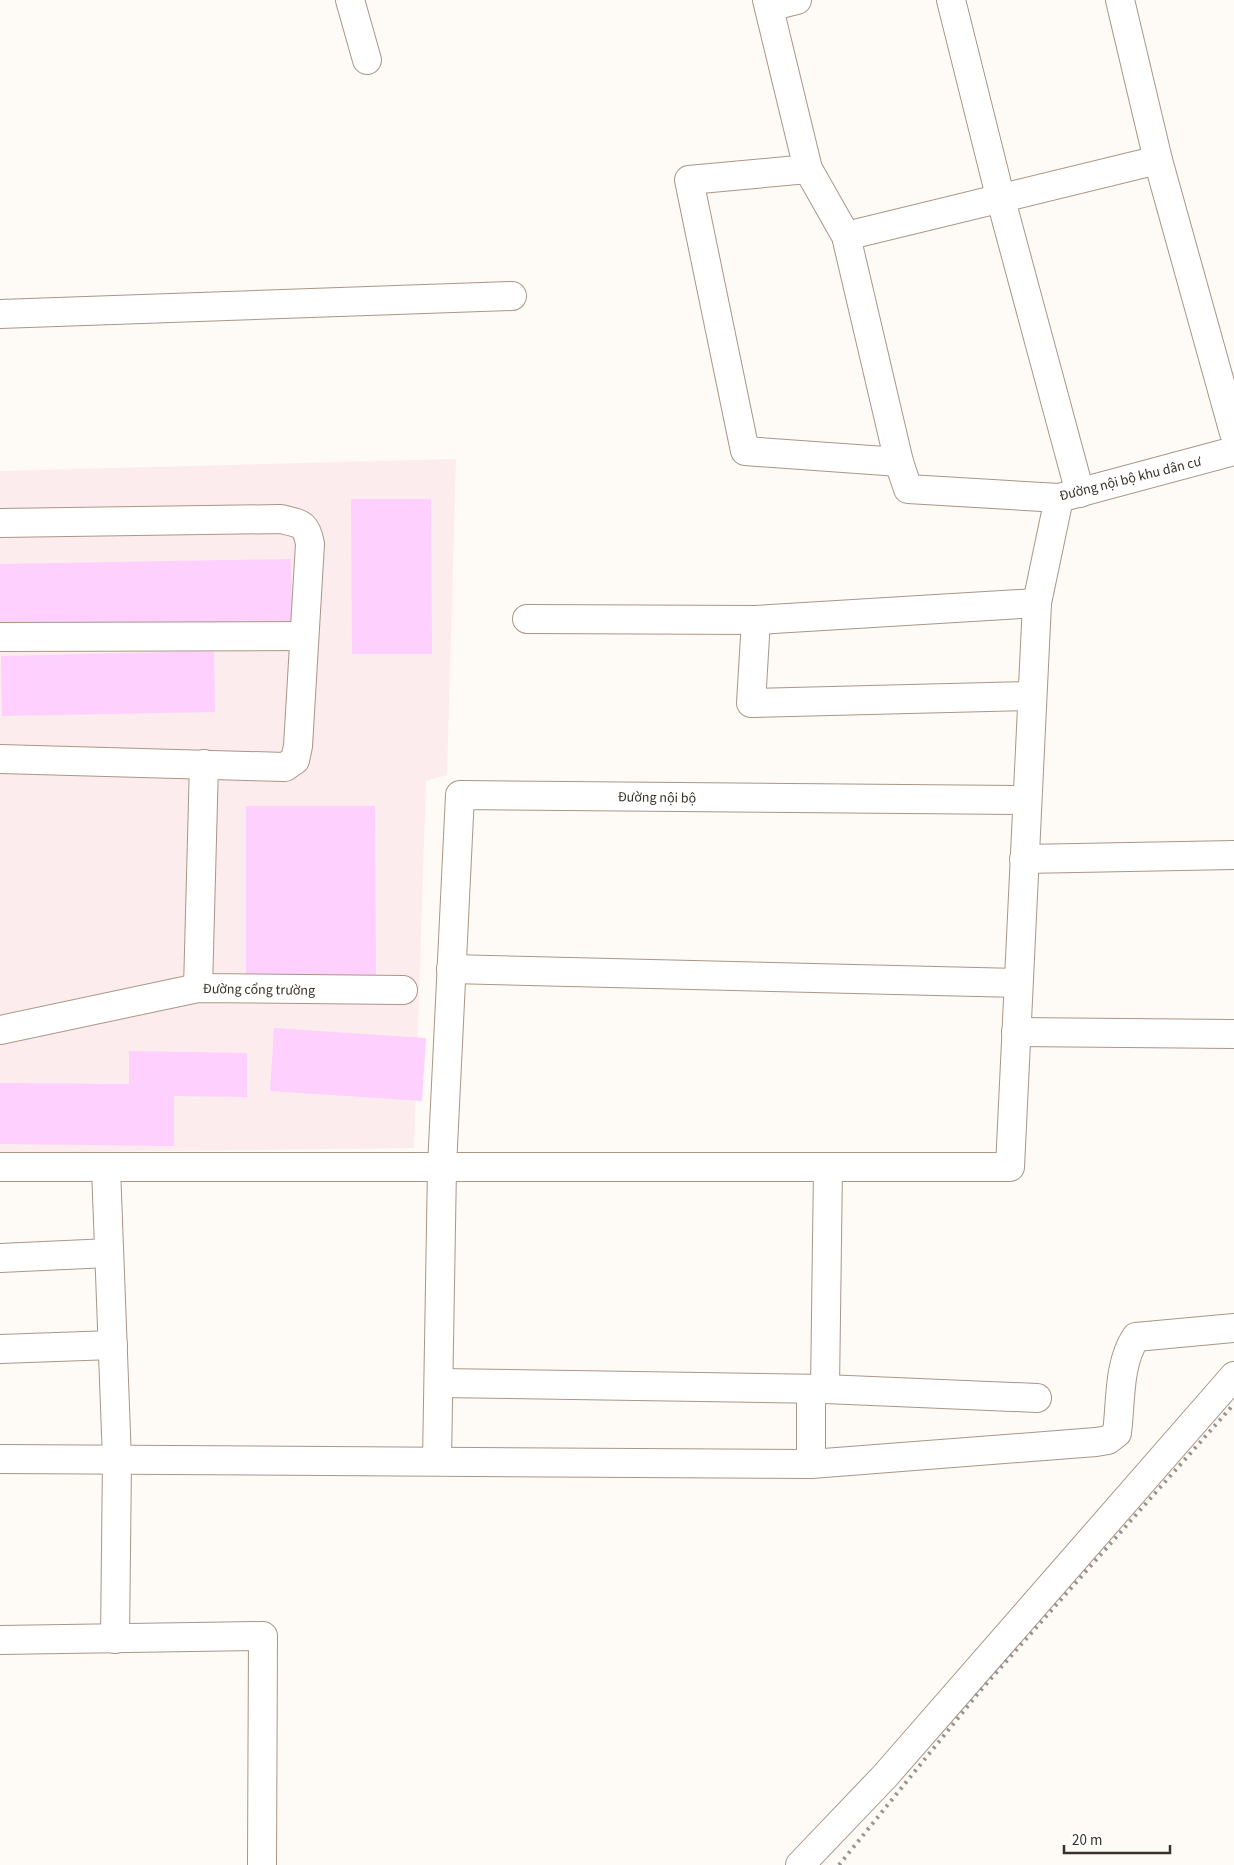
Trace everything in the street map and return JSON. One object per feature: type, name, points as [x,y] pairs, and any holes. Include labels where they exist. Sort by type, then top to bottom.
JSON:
[{"type":"street","points":[[350,0],[367,60]]},
{"type":"street","points":[[797,0],[768,4],[808,169],[846,236],[899,462],[745,451],[689,180],[808,169]]},
{"type":"street","points":[[0,1167],[1010,1166],[1037,604],[1070,496],[1001,200],[951,0]]},
{"type":"street","points":[[1120,0],[1158,160],[1234,433]]},
{"type":"street","points":[[846,236],[1001,200],[1158,160]]},
{"type":"street","points":[[0,314],[512,296]]},
{"type":"street","name":"Đường nội bộ khu dân cư","points":[[899,462],[908,489],[1070,496],[1234,451]]},
{"type":"street","points":[[0,523],[281,519],[302,524],[308,532],[310,544],[298,746],[295,760],[285,767],[0,759]]},
{"type":"street","points":[[527,619],[756,620],[1037,604]]},
{"type":"street","points":[[756,620],[750,703],[1032,696]]},
{"type":"street","points":[[0,637],[304,636]]},
{"type":"street","points":[[198,988],[204,764]]},
{"type":"street","name":"Đường nội bộ","points":[[437,1461],[442,1167],[460,795],[1027,800]]},
{"type":"street","points":[[1024,859],[1234,856]]},
{"type":"street","points":[[451,969],[1018,983]]},
{"type":"street","name":"Đường cổng trường","points":[[0,1030],[198,988],[403,990]]},
{"type":"street","points":[[1016,1032],[1234,1034]]},
{"type":"street","points":[[811,1464],[818,1389],[828,1167]]},
{"type":"street","points":[[106,1168],[117,1460],[115,1639]]},
{"type":"street","points":[[0,1258],[109,1253]]},
{"type":"street","points":[[0,1459],[811,1464],[1108,1440],[1117,1433],[1123,1375],[1129,1347],[1136,1338],[1234,1328]]},
{"type":"street","points":[[0,1350],[113,1346]]},
{"type":"street","points":[[800,1865],[885,1776],[1234,1376]]},
{"type":"street","points":[[439,1383],[818,1389],[1037,1398]]},
{"type":"street","points":[[0,1640],[263,1636],[262,1865]]},
{"type":"shaded area","points":[[456,459],[447,775],[426,781],[414,1148],[0,1153],[0,471]]},
{"type":"building","points":[[351,499],[431,499],[432,654],[352,654]]},
{"type":"building","points":[[291,559],[292,621],[0,625],[0,564]]},
{"type":"building","points":[[214,651],[215,712],[2,716],[1,656]]},
{"type":"building","points":[[246,806],[375,806],[376,976],[246,975]]},
{"type":"building","points":[[274,1028],[426,1038],[422,1101],[270,1091]]},
{"type":"building","points":[[129,1051],[247,1053],[247,1097],[174,1096],[174,1146],[0,1144],[0,1083],[129,1084]]},
{"type":"railway","points":[[839,1865],[980,1691],[1234,1404]]}]
